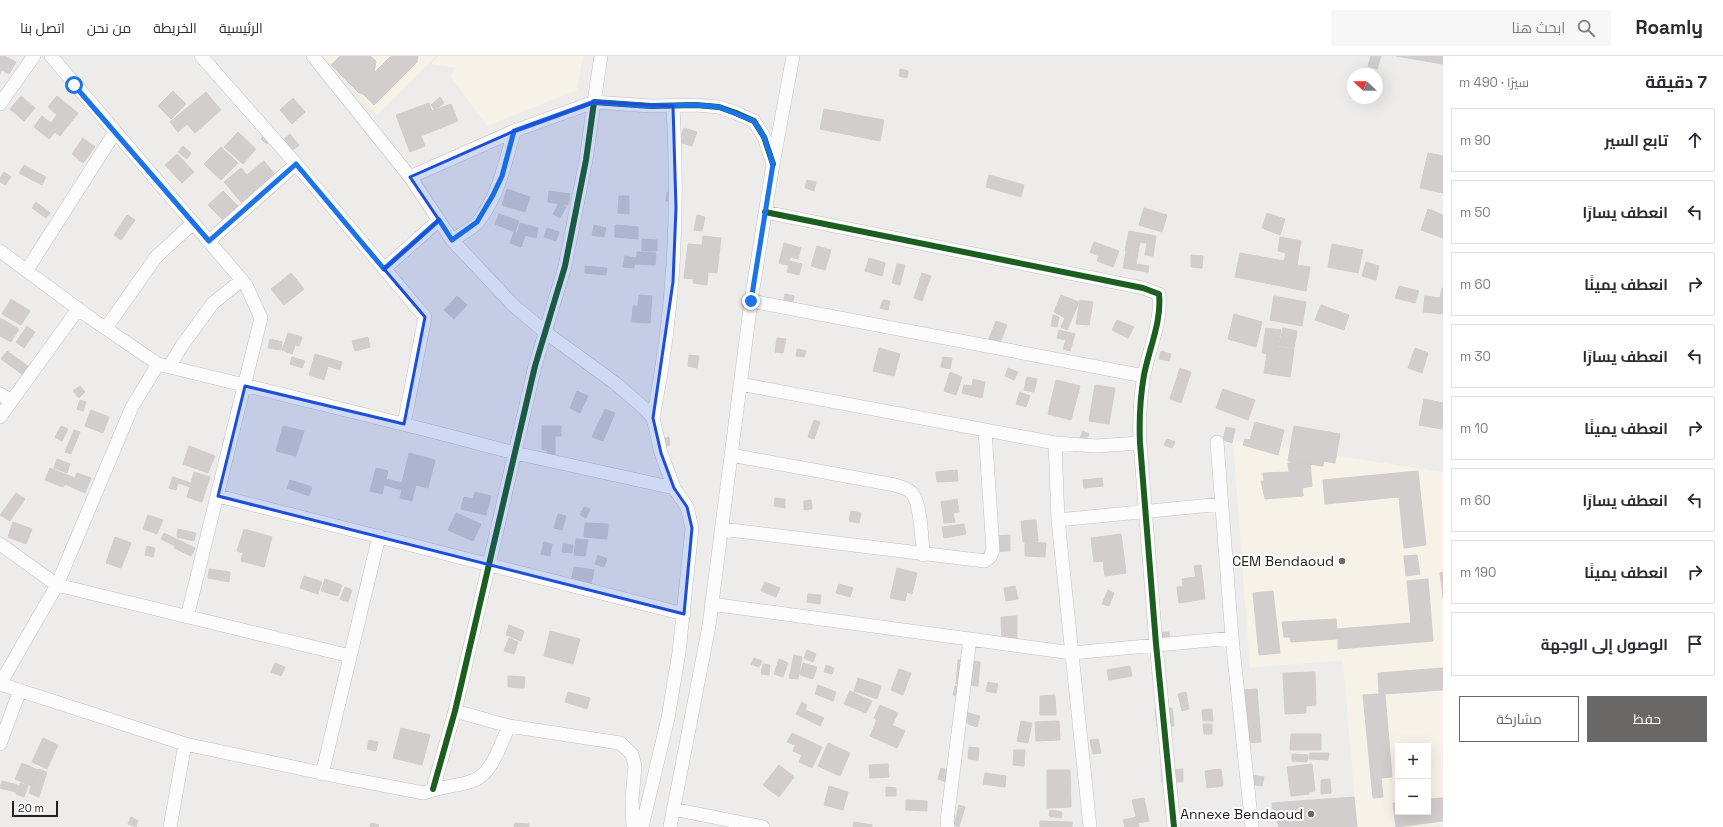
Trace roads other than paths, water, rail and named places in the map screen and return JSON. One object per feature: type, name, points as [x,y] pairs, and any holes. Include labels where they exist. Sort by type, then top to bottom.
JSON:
[{"type":"street","points":[[0,104],[34,56]]},
{"type":"street","points":[[51,56],[242,280],[246,285],[261,318],[187,617]]},
{"type":"street","points":[[201,56],[296,164],[425,317],[404,424]]},
{"type":"street","points":[[313,56],[410,177],[452,240],[513,306],[545,332],[615,383],[638,402],[653,418]]},
{"type":"street","points":[[433,789],[455,711],[515,453],[545,332],[565,266],[586,160],[601,56]]},
{"type":"street","points":[[670,827],[709,626],[751,301],[773,164],[793,56]]},
{"type":"street","points":[[410,177],[514,131],[594,102],[719,107],[754,121],[764,137],[773,164]]},
{"type":"street","points":[[642,827],[668,718],[684,614],[692,528],[687,507],[674,488],[661,453],[653,418],[659,388],[673,282],[676,208],[673,106]]},
{"type":"street","points":[[452,240],[477,222],[493,195],[502,176],[514,131]]},
{"type":"street","points":[[27,270],[115,132]]},
{"type":"street","points":[[209,241],[296,164]]},
{"type":"street","points":[[765,212],[1151,290],[1159,294],[1160,303],[1144,376],[1139,415],[1156,644],[1174,827]]},
{"type":"street","points":[[384,269],[439,220]]},
{"type":"street","points":[[106,328],[156,257],[193,223]]},
{"type":"street","points":[[0,252],[27,270],[78,309],[164,366],[404,424],[515,453],[674,488]]},
{"type":"street","points":[[242,280],[213,303],[181,347],[132,407],[57,585],[0,684],[185,744],[322,774],[424,793],[433,789],[474,781],[491,766],[509,726]]},
{"type":"street","points":[[751,301],[1144,376]]},
{"type":"street","points":[[0,417],[78,309]]},
{"type":"street","points":[[740,384],[1055,443],[1096,446],[1140,443]]},
{"type":"street","points":[[0,394],[11,401]]},
{"type":"street","points":[[722,529],[979,562],[985,561],[990,558],[993,550],[993,541],[985,430]]},
{"type":"street","points":[[1217,442],[1232,638],[1252,827]]},
{"type":"street","points":[[1055,443],[1058,520],[1090,827]]},
{"type":"street","points":[[731,455],[895,486],[908,490],[914,498],[918,513],[923,555]]},
{"type":"street","points":[[218,496],[684,614]]},
{"type":"street","points":[[1058,520],[1146,513],[1222,504]]},
{"type":"street","points":[[322,774],[379,536]]},
{"type":"street","points":[[0,544],[57,585],[350,656]]},
{"type":"street","points":[[711,604],[1072,653],[1232,638]]},
{"type":"street","points":[[948,827],[947,821],[970,639]]},
{"type":"street","points":[[0,744],[20,690]]},
{"type":"street","points":[[455,711],[509,726],[620,743],[632,754],[635,766],[632,798],[633,827]]},
{"type":"street","points":[[170,827],[185,744]]},
{"type":"street","points":[[673,809],[763,827]]},
{"type":"place","name":"CEM Bendaoud","points":[[1342,561]]},
{"type":"place","name":"Annexe Bendaoud","points":[[1311,814]]}]
